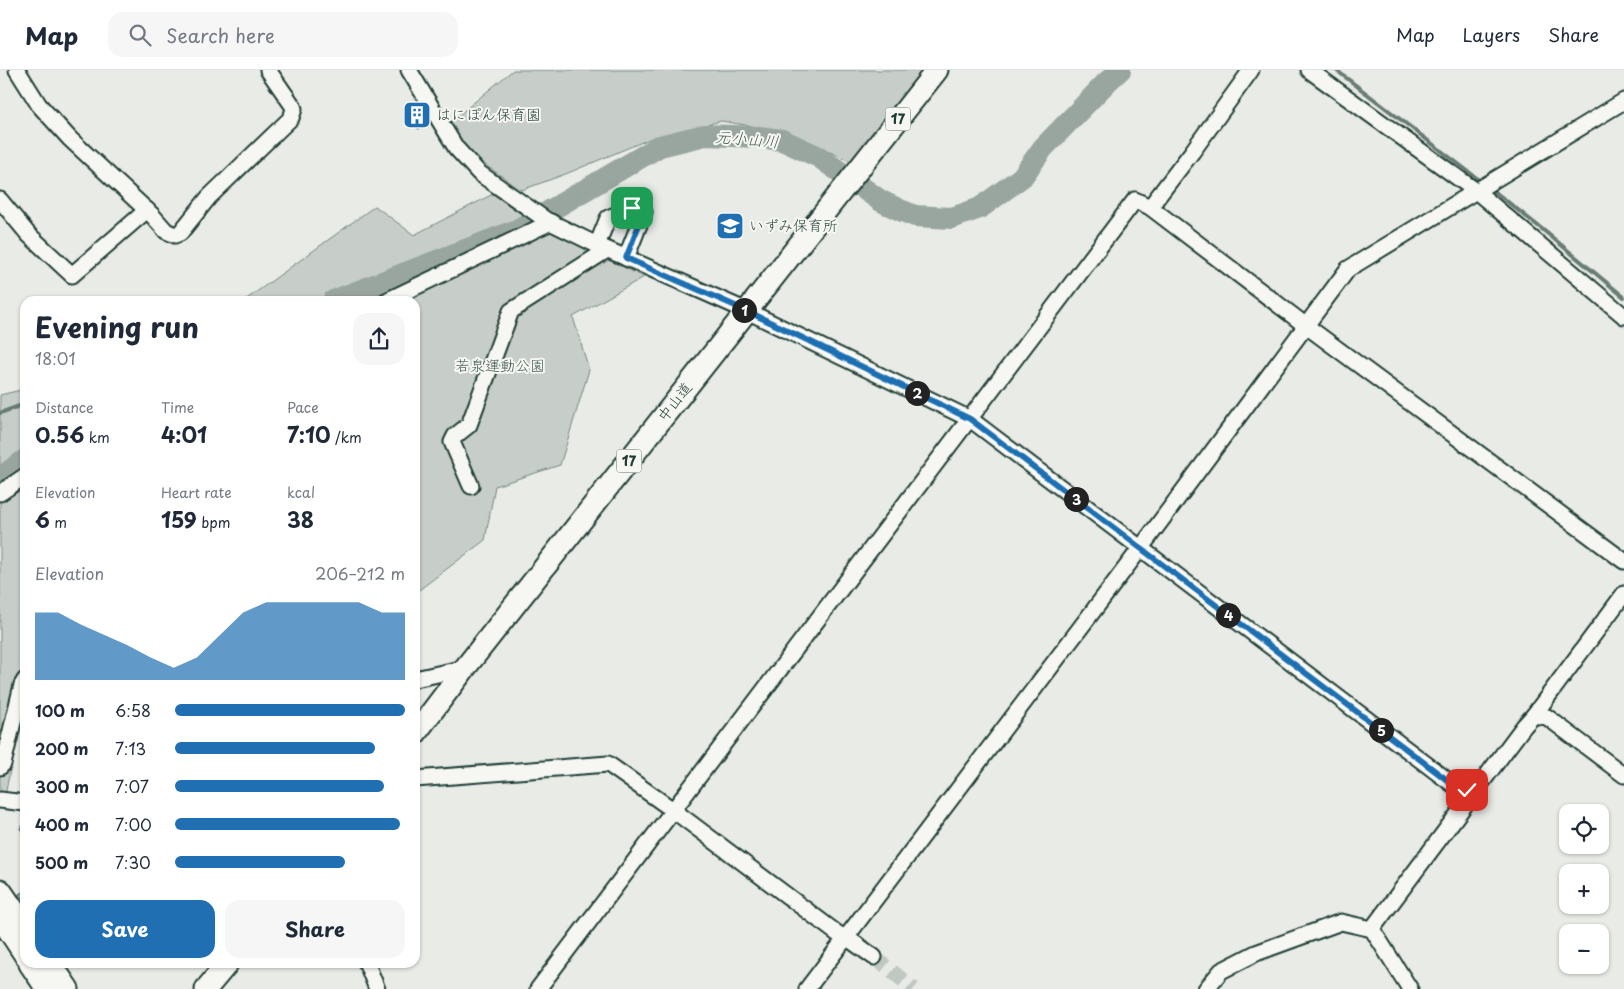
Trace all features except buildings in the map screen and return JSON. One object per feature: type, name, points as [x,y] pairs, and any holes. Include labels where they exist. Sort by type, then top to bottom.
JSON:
[{"type":"highway","name":"中山道","points":[[420,727],[937,70]]},
{"type":"highway","points":[[0,890],[20,919]]},
{"type":"highway","points":[[0,917],[20,948]]},
{"type":"highway","points":[[33,968],[47,989]]},
{"type":"highway","points":[[54,968],[68,989]]},
{"type":"highway","points":[[206,989],[224,968]]},
{"type":"street","points":[[17,70],[39,105],[70,139],[148,210],[166,231],[175,235],[180,233],[209,197],[291,118],[294,110],[293,106],[268,70]]},
{"type":"street","points":[[409,70],[456,148],[479,173],[549,221],[602,248],[747,311],[970,419],[1459,789],[1476,790]]},
{"type":"street","points":[[1150,206],[1192,152],[1251,70]]},
{"type":"street","points":[[1311,70],[1476,191],[1624,316]]},
{"type":"street","points":[[807,989],[1348,270],[1624,101]]},
{"type":"street","points":[[0,200],[28,234],[72,275],[148,210]]},
{"type":"street","points":[[538,989],[1135,200],[1150,206],[1305,325],[1624,561]]},
{"type":"street","points":[[471,486],[452,442],[469,425],[511,311],[602,248],[608,218],[632,208],[644,212],[626,258]]},
{"type":"street","points":[[396,296],[549,221]]},
{"type":"street","points":[[0,492],[20,479]]},
{"type":"street","points":[[1372,929],[1624,594]]},
{"type":"street","points":[[420,675],[465,668]]},
{"type":"street","points":[[0,768],[3,764],[20,693]]},
{"type":"street","points":[[1534,715],[1547,716],[1624,775]]},
{"type":"street","points":[[420,779],[608,764],[673,810],[838,934],[846,937],[874,957]]},
{"type":"street","points":[[0,800],[20,802]]},
{"type":"street","points":[[1206,989],[1221,971],[1256,953],[1341,922],[1372,929],[1410,989]]},
{"type":"street","points":[[369,968],[377,989]]},
{"type":"street","points":[[1217,975],[1225,989]]},
{"type":"green space","points":[[513,70],[924,70],[850,161],[820,147],[769,129],[721,121],[654,137],[522,190],[472,156],[448,124]]},
{"type":"green space","name":"若泉運動公園","points":[[493,194],[538,226],[644,277],[573,317],[589,370],[560,465],[495,486],[485,540],[420,589],[420,296],[251,296],[375,206],[414,235]]},
{"type":"green space","points":[[20,390],[20,718],[5,796],[0,796],[0,395]]},
{"type":"waterway","name":"元小山川","points":[[346,296],[517,230],[660,146],[705,135],[759,137],[782,140],[819,157],[881,201],[900,210],[915,216],[952,218],[980,208],[1022,177],[1043,148],[1120,70]]},
{"type":"waterway","points":[[1336,70],[1482,182]]},
{"type":"waterway","points":[[1490,188],[1624,297]]},
{"type":"waterway","points":[[0,413],[20,406]]},
{"type":"waterway","name":"元小山川","points":[[0,478],[20,464]]},
{"type":"tunnel","points":[[874,957],[914,989]]},
{"type":"place","name":"はにぽん保育園","points":[[417,115]]},
{"type":"place","name":"いずみ保育所","points":[[730,226]]},
{"type":"route","points":[[632,208],[644,212],[626,258],[747,311],[970,419],[1459,789],[1467,790]]}]
